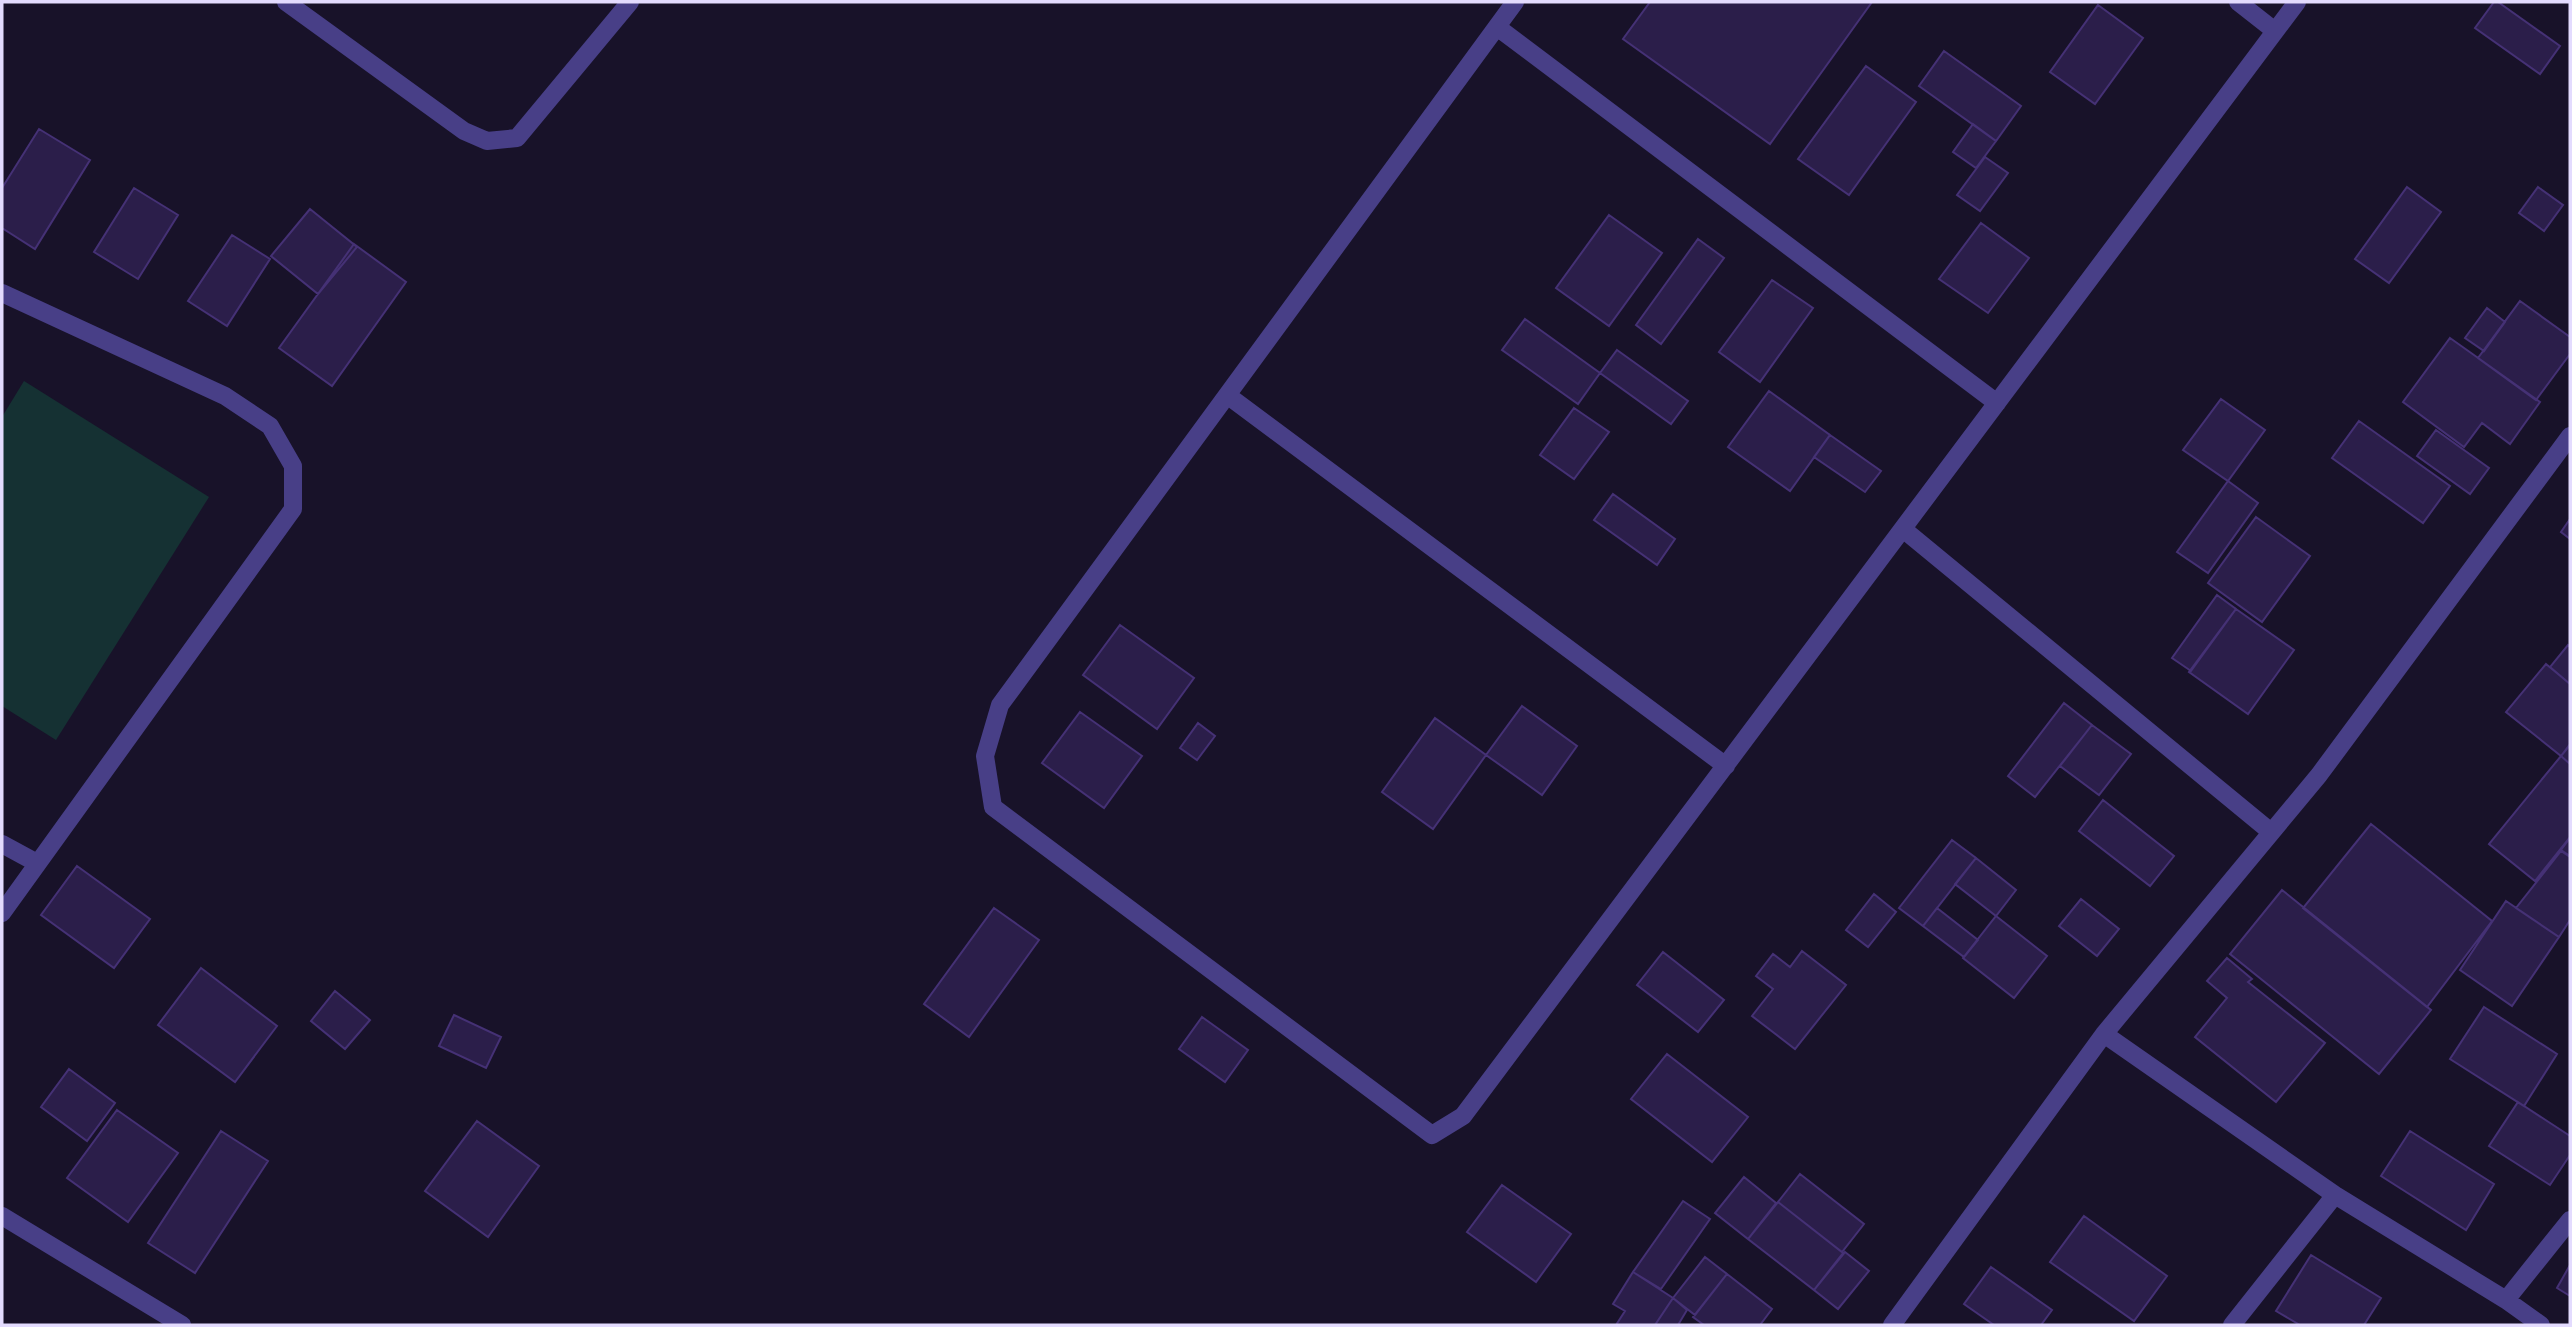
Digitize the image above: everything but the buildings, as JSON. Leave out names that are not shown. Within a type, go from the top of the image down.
[{"type":"street","points":[[286,2],[464,131],[487,141],[517,138],[630,2]]},
{"type":"street","points":[[1515,2],[1000,705],[985,756],[993,807],[1432,1135],[1463,1116],[2297,2]]},
{"type":"street","points":[[2238,2],[2275,31]]},
{"type":"street","points":[[1497,26],[1997,403]]},
{"type":"street","points":[[2,293],[225,396],[270,426],[293,466],[293,509],[2,913]]},
{"type":"street","points":[[1227,395],[1726,766]]},
{"type":"street","points":[[1892,1325],[2104,1034],[2319,775],[2570,436]]},
{"type":"street","points":[[1903,529],[2271,832]]},
{"type":"street","points":[[2,844],[37,863]]},
{"type":"street","points":[[2104,1034],[2335,1195],[2506,1300],[2541,1325]]},
{"type":"street","points":[[2232,1325],[2335,1195]]},
{"type":"street","points":[[2,1216],[181,1325]]},
{"type":"street","points":[[2506,1300],[2570,1220]]},
{"type":"green space","points":[[24,381],[209,497],[56,740],[2,706],[2,417]]}]
